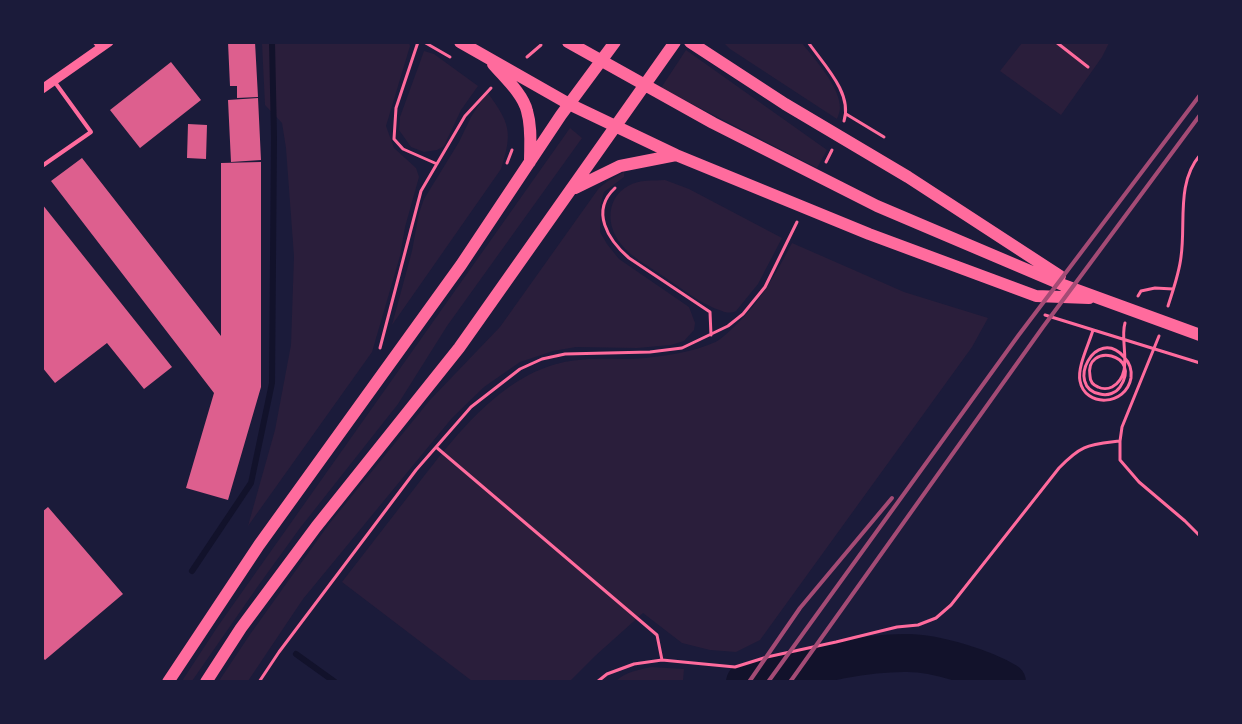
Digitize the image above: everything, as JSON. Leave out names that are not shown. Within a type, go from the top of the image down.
[{"type":"main road","points":[[460,42],[569,104],[676,155],[869,234],[1036,296],[1097,297]]},
{"type":"main road","points":[[568,42],[712,123],[877,206],[1097,297],[1200,334]]},
{"type":"main road","points":[[168,682],[190,646],[260,545],[461,265],[569,104],[615,42]]},
{"type":"main road","points":[[206,682],[241,628],[316,527],[459,348],[574,188],[675,42]]},
{"type":"main road","points":[[690,42],[785,104],[908,177],[1034,260],[1097,297]]},
{"type":"main road","points":[[488,58],[514,90],[527,111],[530,132],[530,162]]},
{"type":"main road","points":[[574,188],[620,166],[676,155]]},
{"type":"street","points":[[42,89],[98,45],[109,42]]},
{"type":"lane","points":[[42,166],[91,132],[54,80]]},
{"type":"path","points":[[418,42],[396,108],[394,139],[403,149],[436,164]]},
{"type":"path","points":[[424,42],[456,61]]},
{"type":"path","points":[[1056,42],[1088,68]]},
{"type":"path","points":[[527,57],[541,45]]},
{"type":"path","points":[[378,356],[421,191],[465,116],[491,88]]},
{"type":"path","points":[[846,114],[884,137]]},
{"type":"path","points":[[1168,307],[1181,259],[1184,232],[1185,182],[1194,162],[1200,155]]},
{"type":"path","points":[[259,682],[279,652],[410,478],[471,406],[520,369],[542,359],[565,354],[650,352],[682,348],[711,334],[710,312],[629,258],[610,238],[605,227],[603,215],[605,202],[612,191],[621,183]]},
{"type":"path","points":[[1093,330],[1079,371],[1079,380],[1082,388],[1088,395],[1098,400],[1106,401],[1122,394],[1128,386],[1131,368],[1123,355],[1115,350],[1106,348],[1097,350],[1090,357],[1084,368],[1084,379],[1090,389],[1099,394],[1110,395],[1119,390],[1124,381],[1126,372],[1123,364],[1116,357],[1107,354],[1099,356],[1093,361],[1089,370],[1094,386],[1110,388],[1117,384],[1122,375]]},
{"type":"path","points":[[1160,333],[1122,427],[1120,460],[1139,482],[1200,536]]},
{"type":"path","points":[[598,682],[607,674],[634,664],[662,660],[735,667],[767,657],[896,627],[918,625],[936,618],[951,605],[1059,468],[1073,454],[1084,447],[1120,441]]},
{"type":"path","points":[[436,447],[657,635],[662,660]]},
{"type":"shaded area","points":[[262,43],[409,43],[410,46],[386,126],[394,148],[416,168],[419,177],[405,227],[400,256],[372,352],[248,526],[275,430],[291,345],[294,256],[286,148],[282,123],[265,105]]},
{"type":"shaded area","points":[[724,43],[802,43],[826,73],[836,91],[840,108],[837,119],[730,49]]},
{"type":"shaded area","points":[[1022,43],[1109,43],[1102,57],[1061,115],[1000,71]]},
{"type":"shaded area","points":[[686,50],[827,150],[817,168],[661,88]]},
{"type":"shaded area","points":[[424,51],[434,54],[478,86],[461,110],[444,146],[437,150],[424,152],[411,147],[399,130],[400,117]]},
{"type":"shaded area","points":[[487,92],[501,112],[507,128],[507,146],[501,169],[392,325],[424,199]]},
{"type":"shaded area","points":[[570,128],[582,138],[447,326],[398,404],[300,528],[192,681],[182,681],[218,626]]},
{"type":"shaded area","points":[[624,172],[624,177],[604,192],[600,206],[600,232],[619,259],[689,307],[695,323],[694,330],[684,341],[671,345],[637,348],[576,347],[553,351],[520,362],[484,387],[452,418],[303,599],[248,681],[219,681],[329,524],[430,400],[500,327],[599,188]]},
{"type":"shaded area","points":[[665,180],[689,189],[782,238],[758,284],[736,311],[724,312],[698,300],[634,257],[616,237],[611,221],[611,213],[612,205],[621,191],[637,182]]},
{"type":"shaded area","points":[[792,243],[904,292],[988,318],[972,347],[760,640],[736,652],[710,650],[682,643],[643,613],[570,681],[472,681],[342,582],[451,442],[478,413],[508,388],[537,371],[573,360],[657,357],[693,350],[716,342],[744,317],[760,297]]},
{"type":"shaded area","points":[[651,667],[684,669],[683,681],[616,681],[628,673]]},
{"type":"building","points":[[228,42],[255,42],[258,97],[237,98],[237,86],[230,86]]},
{"type":"building","points":[[171,62],[201,100],[140,148],[110,110]]},
{"type":"building","points":[[258,98],[261,160],[231,162],[228,100]]},
{"type":"building","points":[[188,124],[207,125],[206,159],[187,158]]},
{"type":"building","points":[[82,158],[221,336],[221,163],[261,162],[261,387],[228,500],[186,488],[214,393],[51,181]]},
{"type":"building","points":[[42,204],[172,367],[144,389],[107,343],[55,383],[42,367]]},
{"type":"building","points":[[48,507],[123,594],[45,660],[42,657],[42,512]]},
{"type":"waterway","points":[[192,571],[251,483],[272,383],[274,137],[272,42]]},
{"type":"waterway","points":[[745,682],[805,667],[888,653],[919,654],[959,662],[1007,682]]},
{"type":"waterway","points":[[296,654],[335,682]]},
{"type":"railway","points":[[768,682],[1018,336],[1200,95]]},
{"type":"railway","points":[[790,682],[1043,327],[1200,115]]},
{"type":"railway","points":[[749,682],[800,608],[892,498]]}]
